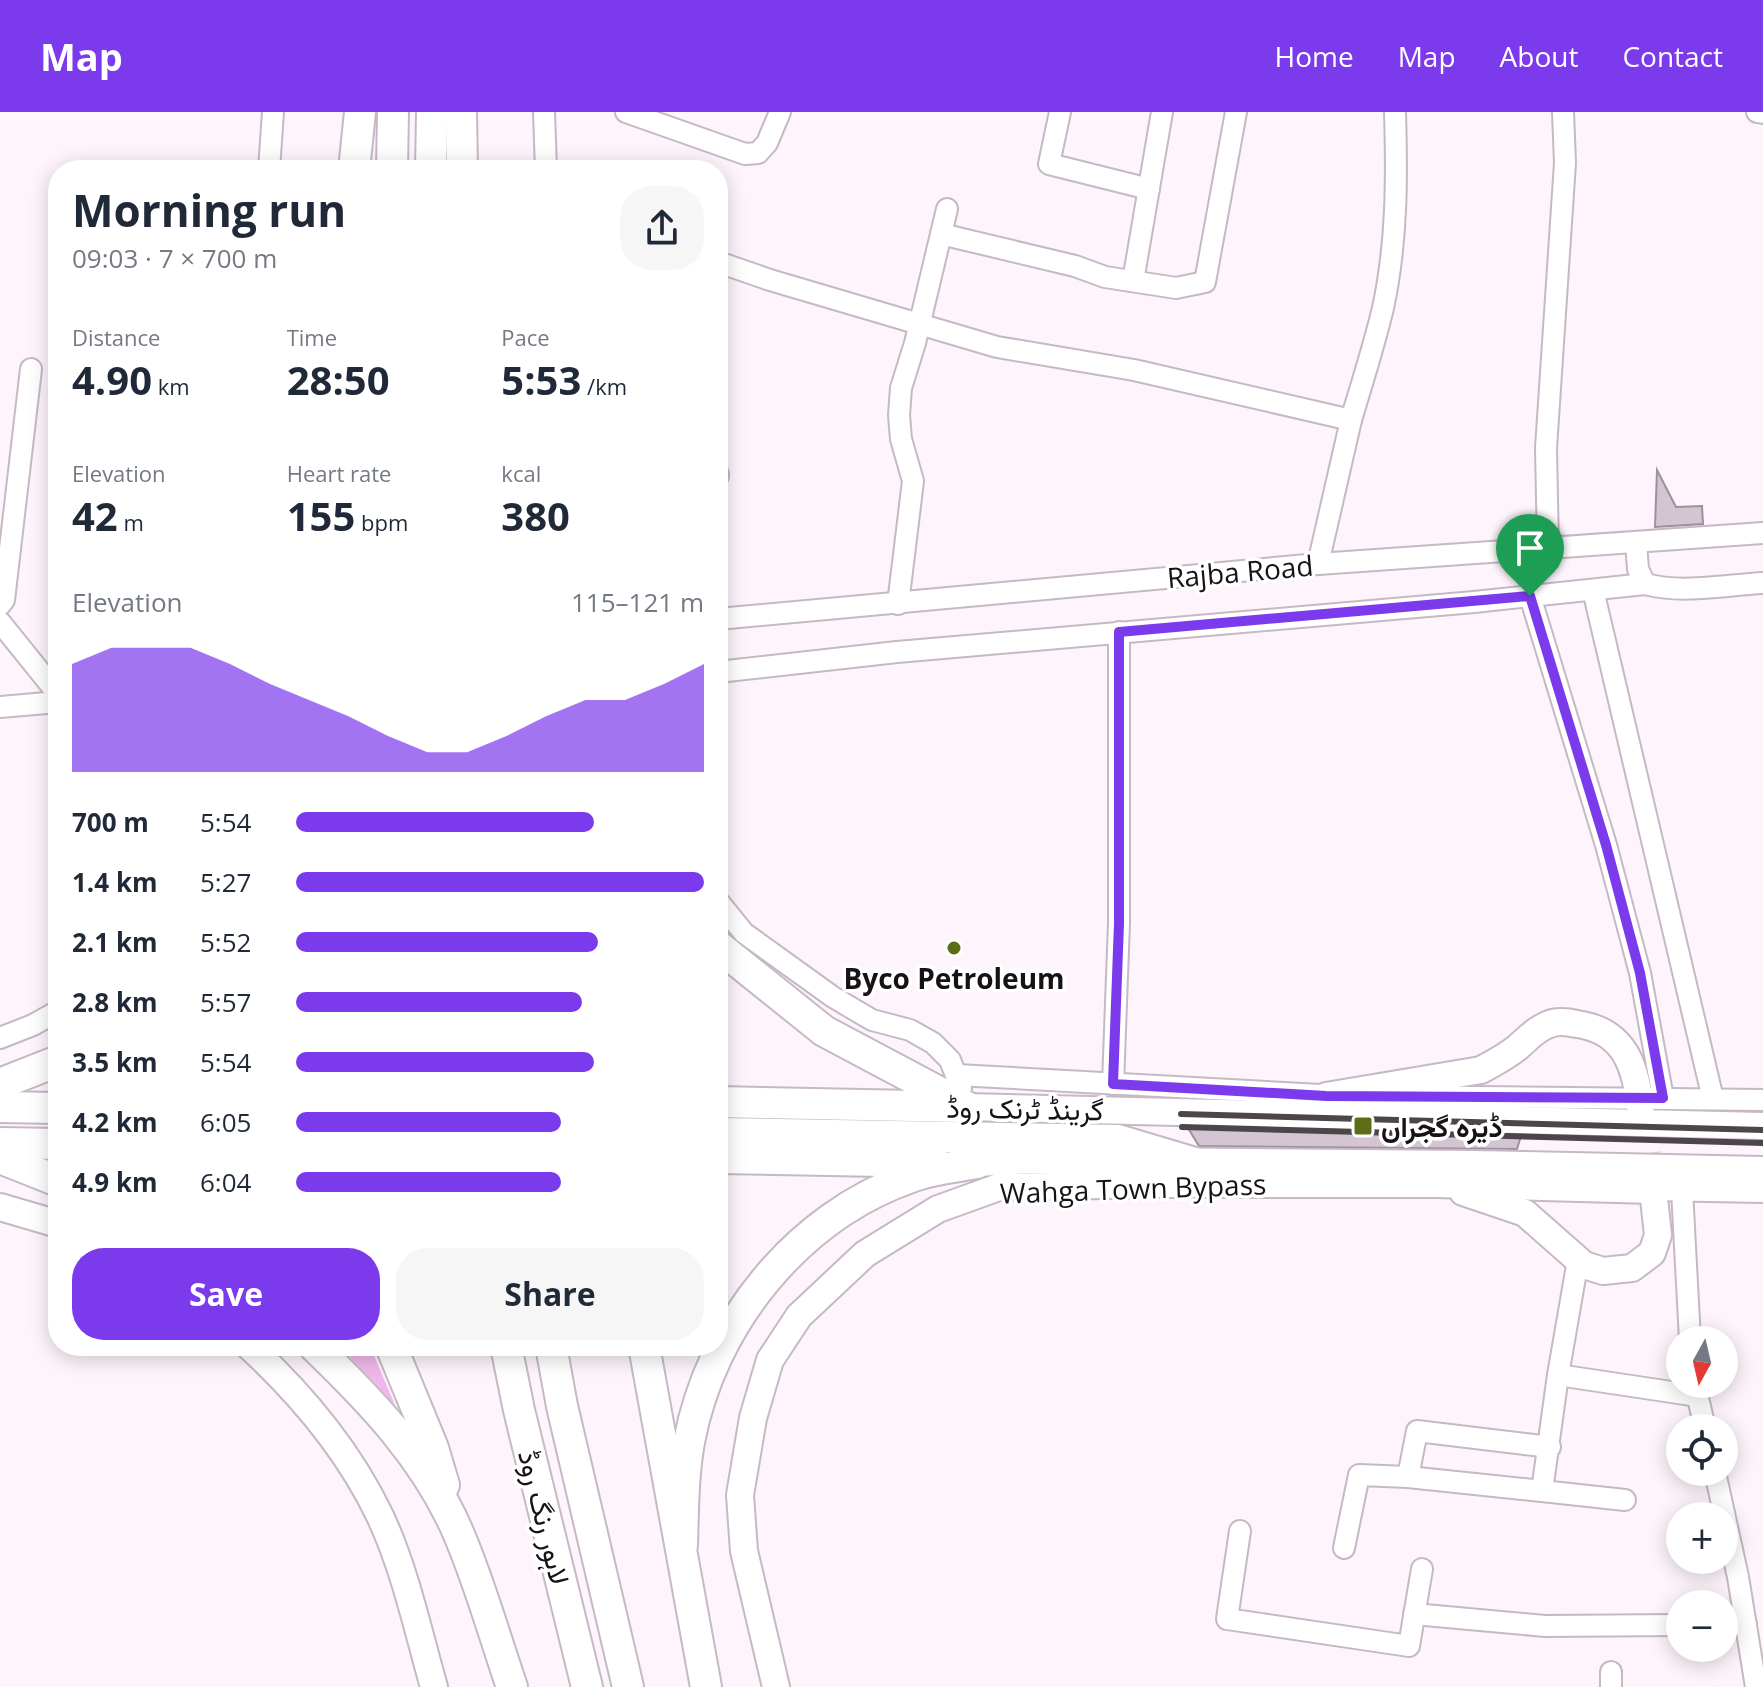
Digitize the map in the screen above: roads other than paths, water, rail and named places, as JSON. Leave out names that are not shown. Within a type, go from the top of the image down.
[{"type":"highway","points":[[355,160],[360,112]]},
{"type":"highway","points":[[392,160],[393,112]]},
{"type":"highway","points":[[431,160],[432,112]]},
{"type":"highway","points":[[461,112],[462,160]]},
{"type":"highway","points":[[728,954],[824,1031],[967,1107]]},
{"type":"highway","points":[[1,1091],[48,1066]]},
{"type":"highway","points":[[1,1091],[48,1085]]},
{"type":"highway","points":[[1,1091],[48,1105]]},
{"type":"highway","name":"گرینڈ ٹرنک روڈ","points":[[728,1102],[967,1107]]},
{"type":"highway","points":[[728,1133],[1118,1140],[1195,1163]]},
{"type":"highway","points":[[0,1143],[48,1144]]},
{"type":"highway","points":[[0,1158],[48,1177]]},
{"type":"highway","name":"گرینڈ ٹرنک روڈ","points":[[728,1158],[977,1163]]},
{"type":"highway","points":[[728,1334],[766,1278],[812,1234],[855,1203],[912,1176],[977,1163]]},
{"type":"highway","points":[[324,1356],[398,1432],[456,1529]]},
{"type":"highway","points":[[395,1356],[433,1448],[456,1529],[512,1687]]},
{"type":"highway","name":"لاہور رنگ روڈ","points":[[508,1356],[587,1687]]},
{"type":"highway","name":"لاہور رنگ روڈ","points":[[553,1356],[628,1687]]},
{"type":"highway","points":[[646,1356],[706,1687]]},
{"type":"highway","points":[[682,1545],[689,1441],[707,1378],[718,1356]]},
{"type":"main road","points":[[1326,1096],[1481,1070],[1503,1058],[1549,1023],[1570,1023],[1604,1030],[1615,1039],[1629,1060],[1648,1103]]},
{"type":"main road","name":"گرینڈ ٹرنک روڈ","points":[[967,1107],[1763,1126]]},
{"type":"main road","points":[[999,1187],[1030,1160]]},
{"type":"main road","name":"گرینڈ ٹرنک روڈ","points":[[977,1163],[1030,1160],[1763,1170]]},
{"type":"main road","name":"Wahga Town Bypass","points":[[776,1687],[744,1551],[740,1495],[753,1418],[770,1360],[799,1316],[865,1254],[938,1209],[999,1187],[1157,1184],[1653,1185]]},
{"type":"main road","points":[[1436,1184],[1525,1213],[1578,1260],[1603,1271],[1632,1268],[1652,1253],[1658,1235],[1653,1185]]},
{"type":"main road","points":[[0,1207],[48,1221]]},
{"type":"main road","points":[[259,1356],[305,1402],[356,1474],[380,1517],[402,1576],[434,1687]]},
{"type":"street","points":[[270,160],[273,112]]},
{"type":"street","points":[[544,112],[546,160]]},
{"type":"street","points":[[626,112],[745,154],[758,153],[767,143],[780,112]]},
{"type":"street","points":[[1060,112],[1049,164],[1149,189]]},
{"type":"street","points":[[1133,281],[1162,112]]},
{"type":"street","points":[[941,234],[1075,266],[1105,277],[1176,288],[1205,282],[1236,112]]},
{"type":"street","points":[[1318,564],[1351,420],[1383,308],[1398,185],[1395,112]]},
{"type":"street","points":[[1548,548],[1546,448],[1565,163],[1563,112]]},
{"type":"street","points":[[1757,112],[1763,113]]},
{"type":"street","points":[[898,604],[913,481],[901,439],[901,388],[947,209]]},
{"type":"street","points":[[728,265],[997,347],[1134,370],[1351,420]]},
{"type":"street","points":[[0,605],[4,600],[31,369]]},
{"type":"street","name":"Rajba Road","points":[[728,618],[1318,564],[1763,533]]},
{"type":"street","points":[[1636,543],[1638,569],[1654,586]]},
{"type":"street","points":[[728,671],[897,652],[1593,590],[1763,583]]},
{"type":"street","points":[[1593,590],[1713,1099]]},
{"type":"street","points":[[1530,596],[1606,845],[1640,973],[1648,1103]]},
{"type":"street","points":[[0,622],[48,682]]},
{"type":"street","points":[[1113,1084],[1119,923],[1119,632]]},
{"type":"street","points":[[0,707],[48,703]]},
{"type":"street","points":[[728,913],[744,933],[833,997],[872,1020],[910,1030],[933,1043],[950,1060],[967,1107]]},
{"type":"street","points":[[0,1038],[48,1016]]},
{"type":"street","points":[[957,1075],[1326,1096],[1648,1103],[1763,1100]]},
{"type":"street","points":[[1653,1185],[1682,1190],[1763,1192]]},
{"type":"street","points":[[1682,1190],[1689,1326]]},
{"type":"street","points":[[1542,1491],[1578,1260]]},
{"type":"street","points":[[1558,1375],[1666,1387]]},
{"type":"street","points":[[1408,1477],[1417,1431],[1550,1447]]},
{"type":"street","points":[[1344,1548],[1359,1475],[1408,1477],[1625,1500]]},
{"type":"street","points":[[1718,1486],[1738,1577],[1756,1687]]},
{"type":"street","points":[[1240,1531],[1227,1619],[1409,1646],[1422,1569]]},
{"type":"street","points":[[1414,1614],[1545,1626],[1666,1625]]},
{"type":"street","points":[[1738,1624],[1746,1624]]},
{"type":"tunnel","points":[[1641,1115],[1652,1180]]},
{"type":"railway","points":[[1181,1114],[1763,1130]]},
{"type":"railway","points":[[1182,1127],[1763,1143]]},
{"type":"place","name":"Byco Petroleum","points":[[954,948]]},
{"type":"place","name":"ڈیرہ گجراں","points":[[1363,1126]]}]
